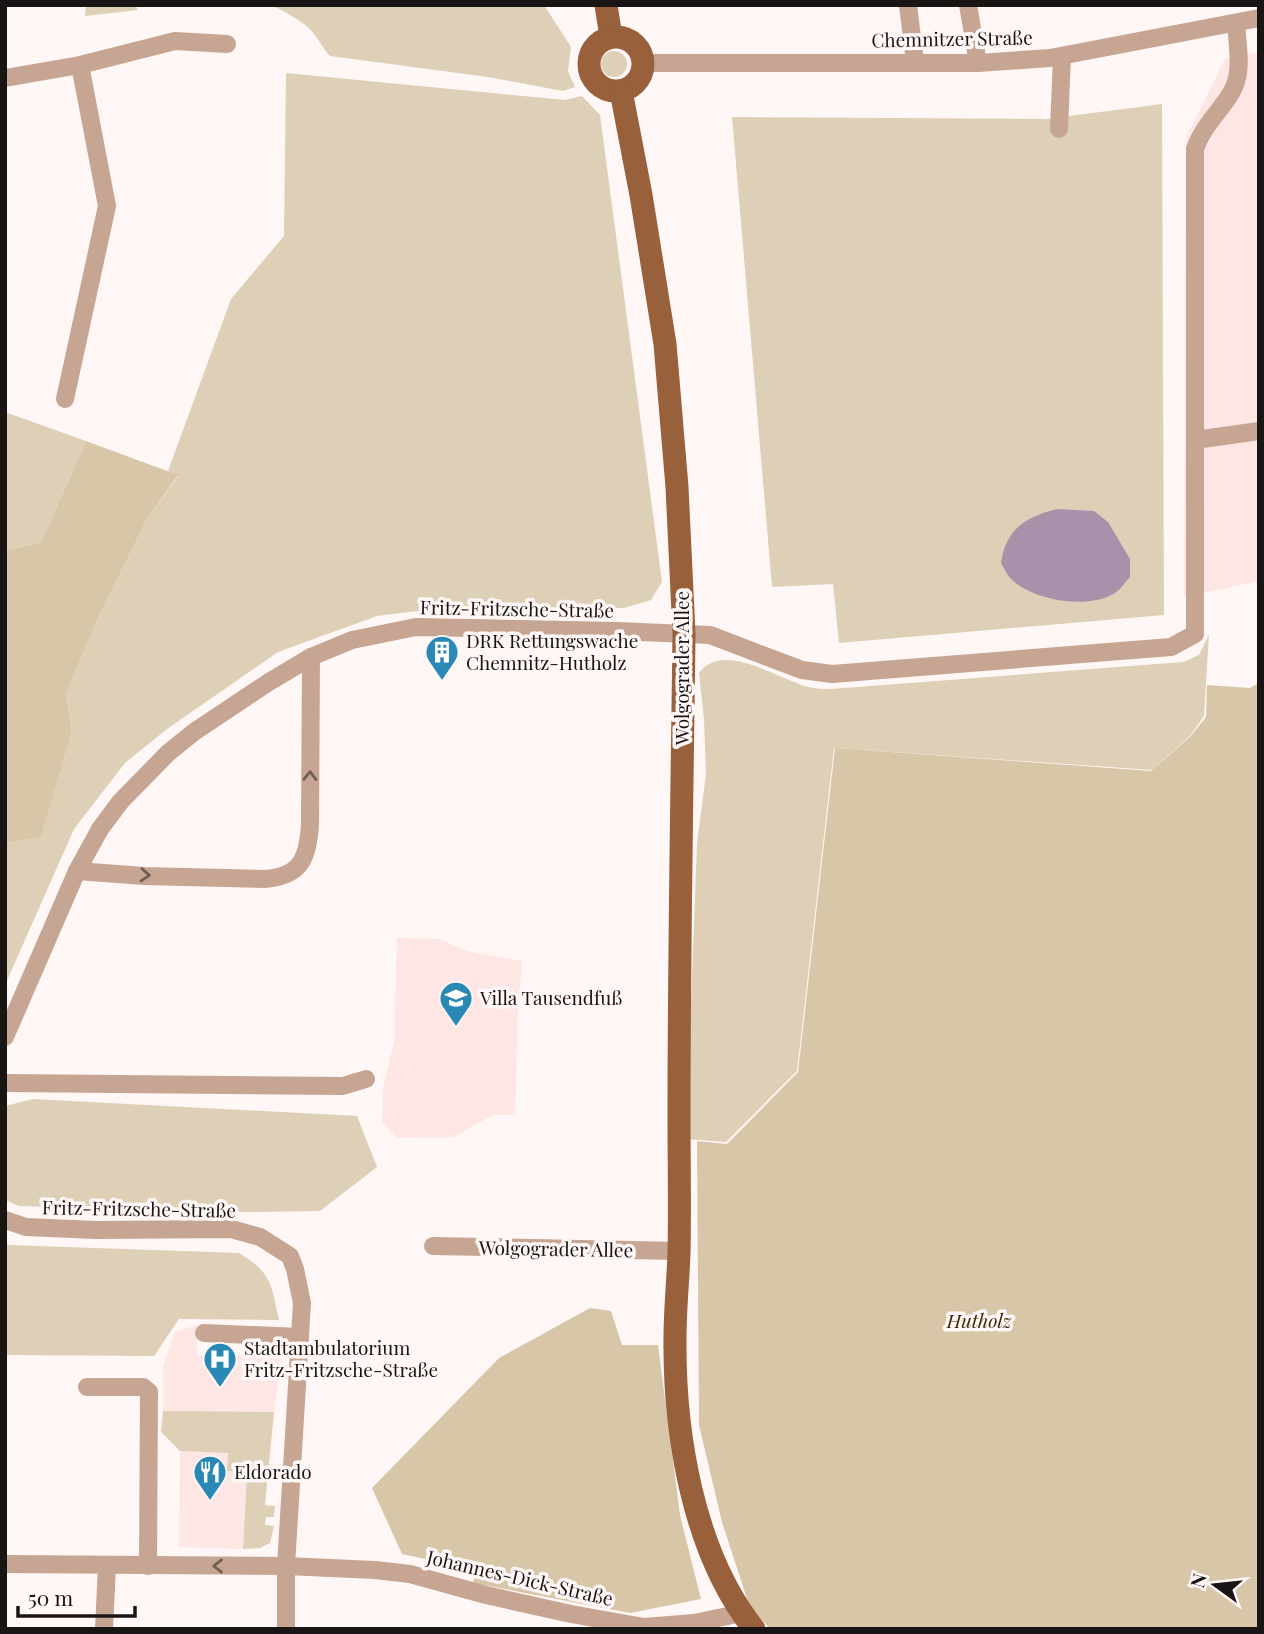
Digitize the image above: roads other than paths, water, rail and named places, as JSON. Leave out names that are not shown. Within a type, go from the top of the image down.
[{"type":"main road","points":[[606,5],[611,37]]},
{"type":"main road","points":[[611,37],[621,37],[637,46],[643,64],[637,81],[621,90],[613,91],[597,84],[589,69],[591,52],[596,45],[611,37]]},
{"type":"main road","name":"Wolgograder Allee","points":[[621,90],[665,344],[677,487],[684,634],[679,1251],[675,1340],[681,1430],[689,1479],[702,1528],[718,1573],[748,1621]]},
{"type":"street","points":[[908,5],[915,62]]},
{"type":"street","points":[[968,5],[978,63]]},
{"type":"street","name":"Chemnitzer Straße","points":[[643,64],[978,63],[1062,56],[1259,18]]},
{"type":"street","points":[[1236,23],[1238,76],[1230,95],[1199,137],[1195,149],[1195,440],[1259,431]]},
{"type":"street","points":[[5,78],[80,65],[175,41],[228,44]]},
{"type":"street","points":[[1059,130],[1062,56]]},
{"type":"street","points":[[65,400],[107,206],[80,65]]},
{"type":"street","name":"Fritz-Fritzsche-Straße","points":[[5,1037],[77,871],[100,829],[121,801],[168,753],[205,725],[311,657],[352,640],[416,627],[710,635],[802,670],[832,674],[1171,647],[1195,634],[1195,440]]},
{"type":"street","points":[[77,871],[144,876],[265,879],[281,877],[299,866],[309,849],[311,657]]},
{"type":"street","points":[[5,1083],[343,1086],[366,1079]]},
{"type":"street","name":"Fritz-Fritzsche-Straße","points":[[5,1220],[26,1227],[96,1230],[231,1229],[260,1237],[290,1256],[302,1303],[286,1566]]},
{"type":"street","name":"Wolgograder Allee","points":[[433,1246],[679,1251]]},
{"type":"street","points":[[204,1333],[300,1337]]},
{"type":"street","points":[[87,1387],[143,1387],[149,1392],[148,1566]]},
{"type":"street","name":"Johannes-Dick-Straße","points":[[5,1564],[286,1566],[410,1574],[498,1598],[644,1627],[748,1621]]},
{"type":"street","points":[[104,1629],[107,1565]]},
{"type":"street","points":[[286,1566],[286,1629]]},
{"type":"place","name":"DRK Rettungswache Chemnitz-Hutholz","points":[[442,682]]},
{"type":"place","name":"Villa Tausendfuß","points":[[456,1028]]},
{"type":"place","name":"Stadtambulatorium Fritz-Fritzsche-Straße","points":[[220,1389]]},
{"type":"place","name":"Eldorado","points":[[210,1502]]},
{"type":"park label","name":"Hutholz","points":[[979,1321]]}]
